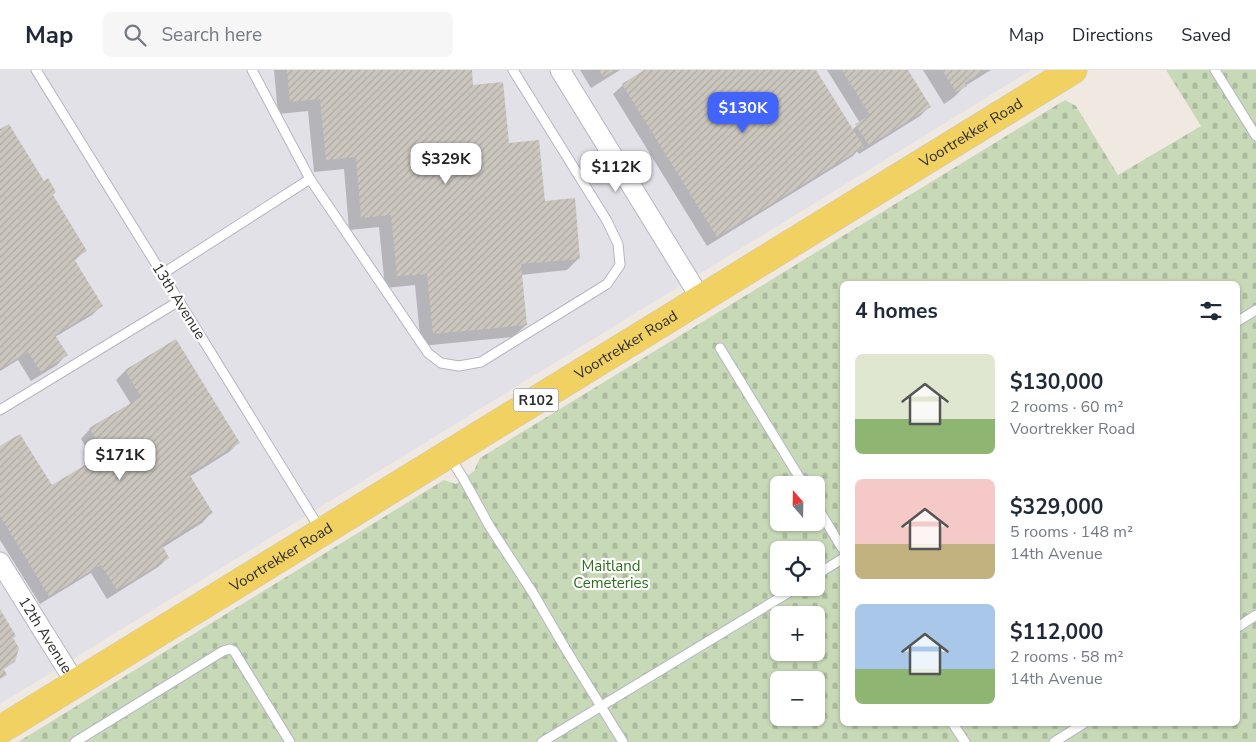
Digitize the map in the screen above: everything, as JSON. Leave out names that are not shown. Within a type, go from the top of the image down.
[{"type":"main road","name":"Voortrekker Road","points":[[0,730],[1073,70]]},
{"type":"street","points":[[560,70],[701,299]]},
{"type":"street","name":"12th Avenue","points":[[0,562],[76,684]]},
{"type":"lane","name":"13th Avenue","points":[[36,70],[322,531]]},
{"type":"lane","points":[[252,70],[310,179],[428,353],[441,363],[459,366],[481,362],[607,284],[620,265],[618,244],[607,221],[513,70]]},
{"type":"lane","points":[[1215,70],[1256,136]]},
{"type":"lane","points":[[162,274],[310,179]]},
{"type":"lane","points":[[0,410],[179,300]]},
{"type":"lane","points":[[1240,320],[1256,310]]},
{"type":"lane","points":[[720,348],[798,476]]},
{"type":"lane","points":[[447,454],[464,478],[490,527],[533,593],[624,742]]},
{"type":"lane","points":[[825,520],[840,545]]},
{"type":"lane","points":[[825,569],[840,560]]},
{"type":"lane","points":[[542,742],[783,596]]},
{"type":"lane","points":[[1240,626],[1256,615]]},
{"type":"lane","points":[[75,742],[223,651],[230,649],[234,651],[290,742]]},
{"type":"lane","points":[[954,726],[965,742]]},
{"type":"lane","points":[[1054,742],[1080,726]]},
{"type":"shaded area","points":[[0,70],[1031,70],[0,704]]},
{"type":"green space","name":"Maitland Cemeteries","points":[[1166,70],[1256,70],[1256,742],[18,742],[444,480],[456,484],[474,471],[480,458],[1065,100],[1076,106],[1118,175],[1201,126]]},
{"type":"building","points":[[287,70],[472,70],[473,85],[503,82],[509,143],[539,140],[545,201],[575,198],[580,259],[521,264],[527,325],[433,334],[427,274],[397,276],[391,215],[361,218],[356,157],[326,160],[320,99],[290,102]]},
{"type":"building","points":[[599,70],[615,70],[603,77]]},
{"type":"building","points":[[644,70],[816,70],[864,147],[717,237],[622,84]]},
{"type":"building","points":[[842,70],[908,70],[931,107],[869,145],[855,124],[870,115]]},
{"type":"building","points":[[942,70],[985,70],[965,83],[967,86],[956,92]]},
{"type":"building","points":[[9,124],[44,181],[48,178],[56,192],[53,195],[87,251],[74,259],[103,306],[55,335],[68,355],[41,372],[28,352],[0,369],[0,129]]},
{"type":"building","points":[[176,339],[240,443],[189,474],[213,513],[162,545],[169,558],[117,590],[101,565],[49,596],[0,516],[0,446],[20,434],[52,485],[105,453],[89,428],[141,397],[125,370]]},
{"type":"building","points":[[0,609],[16,636],[13,638],[19,648],[15,662],[4,669],[7,675],[0,679]]}]
